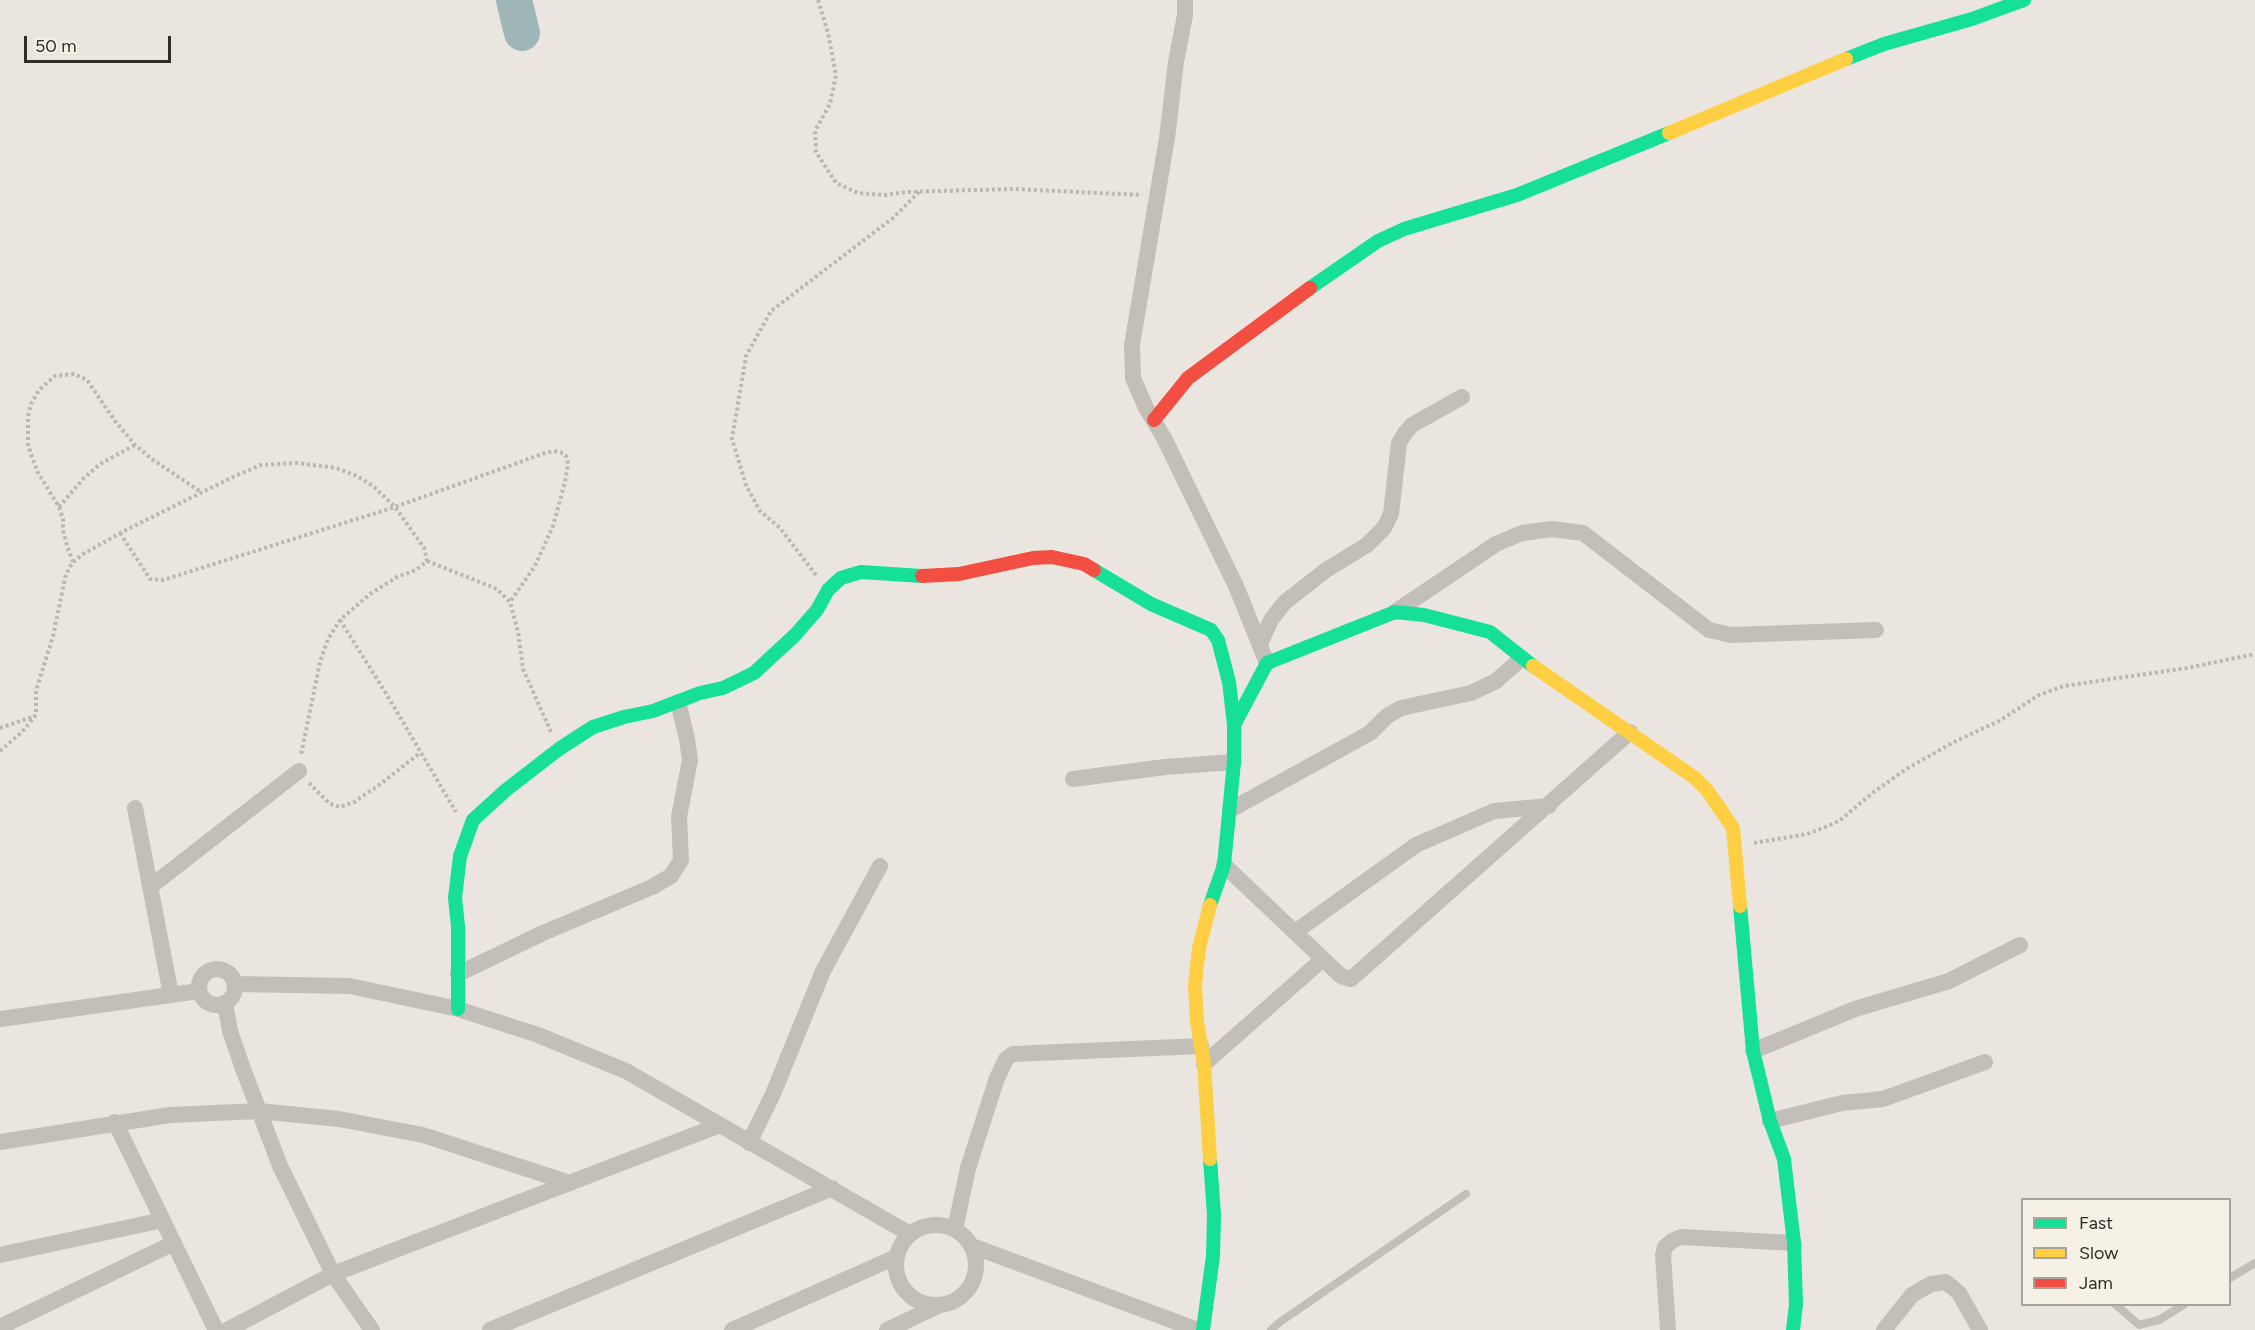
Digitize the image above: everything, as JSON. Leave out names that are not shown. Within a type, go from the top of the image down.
[{"type":"street","points":[[1185,0],[1185,15],[1158,196],[1132,345],[1133,378],[1236,586],[1267,663]]},
{"type":"street","points":[[1154,420],[1188,378],[1341,265],[1378,241],[1404,229],[1516,195],[1884,44],[1972,19],[2024,0]]},
{"type":"street","points":[[1260,644],[1271,620],[1284,603],[1326,570],[1367,545],[1384,528],[1390,514],[1399,443],[1412,425],[1462,397]]},
{"type":"street","points":[[1234,725],[1267,663],[1395,612],[1496,544],[1522,533],[1552,529],[1583,533],[1709,630],[1731,635],[1876,630]]},
{"type":"street","points":[[458,1009],[455,898],[460,856],[468,833],[474,820],[559,749],[593,727],[653,711],[723,688],[754,673],[774,656],[817,610],[828,590],[840,578],[861,572],[929,577],[960,574],[1033,558],[1052,557],[1084,564],[1151,604],[1211,630],[1218,640],[1224,657],[1234,725],[1230,810],[1224,865],[1208,909],[1199,948],[1195,986],[1204,1064],[1214,1215],[1213,1256],[1203,1330]]},
{"type":"street","points":[[1395,612],[1424,615],[1490,632],[1565,690],[1695,778],[1707,790],[1733,828],[1753,1051],[1770,1121],[1784,1159],[1794,1243],[1796,1304],[1793,1330]]},
{"type":"street","points":[[1230,810],[1370,733],[1387,716],[1401,708],[1471,693],[1496,681],[1522,658]]},
{"type":"street","points":[[458,974],[543,933],[652,887],[672,876],[681,860],[679,817],[690,760],[678,702]]},
{"type":"street","points":[[1224,865],[1341,976],[1351,979],[1630,732]]},
{"type":"street","points":[[1073,779],[1176,766],[1234,762]]},
{"type":"street","points":[[150,887],[299,771]]},
{"type":"street","points":[[1295,932],[1416,845],[1494,811],[1549,806]]},
{"type":"street","points":[[135,808],[171,995]]},
{"type":"street","points":[[749,1143],[773,1094],[823,971],[880,866]]},
{"type":"street","points":[[1753,1051],[1855,1009],[1949,981],[2020,945]]},
{"type":"street","points":[[1204,1064],[1323,959]]},
{"type":"street","points":[[216,969],[231,974],[236,984],[233,996],[225,1003],[214,1005],[209,1003],[200,991],[201,978],[216,969]]},
{"type":"street","points":[[236,984],[350,986],[458,1009],[537,1035],[626,1071],[910,1234]]},
{"type":"street","points":[[0,1019],[200,991]]},
{"type":"street","points":[[225,1003],[230,1031],[280,1166],[333,1274],[372,1330]]},
{"type":"street","points":[[955,1229],[968,1168],[997,1078],[1006,1059],[1013,1054],[1201,1046]]},
{"type":"street","points":[[1770,1121],[1842,1103],[1883,1099],[1985,1062]]},
{"type":"street","points":[[0,1142],[170,1115],[260,1111],[339,1119],[423,1136],[570,1183]]},
{"type":"street","points":[[115,1122],[216,1330]]},
{"type":"street","points":[[227,1330],[333,1274],[720,1125]]},
{"type":"street","points":[[490,1330],[832,1188]]},
{"type":"street","points":[[0,1255],[163,1220]]},
{"type":"street","points":[[887,1330],[906,1326],[940,1305],[955,1300],[967,1290],[975,1276],[976,1261],[972,1246],[965,1236],[944,1225],[932,1224],[910,1234],[901,1245],[896,1257],[896,1272],[901,1286],[911,1297],[925,1304],[940,1305]]},
{"type":"street","points":[[1668,1330],[1663,1255],[1665,1247],[1672,1241],[1681,1237],[1794,1243]]},
{"type":"street","points":[[0,1327],[174,1243]]},
{"type":"street","points":[[972,1246],[1198,1330]]},
{"type":"street","points":[[732,1330],[896,1257]]},
{"type":"street","points":[[1884,1330],[1912,1295],[1931,1284],[1946,1281],[1959,1293],[1980,1330]]},
{"type":"lane","points":[[1271,1330],[1466,1194]]},
{"type":"lane","points":[[2231,1277],[2255,1263]]},
{"type":"lane","points":[[2116,1306],[2139,1325],[2159,1320],[2183,1306]]},
{"type":"path","points":[[818,0],[828,33],[836,75],[830,104],[815,130],[816,152],[836,183],[858,193],[885,195],[920,191],[1026,189],[1158,196]]},
{"type":"path","points":[[828,590],[780,528],[760,511],[746,485],[732,439],[746,356],[771,311],[893,218],[920,191]]},
{"type":"path","points":[[73,562],[66,546],[63,519],[59,507],[37,471],[27,445],[28,416],[31,404],[39,390],[55,376],[74,374],[87,380],[135,445],[201,492]]},
{"type":"path","points":[[59,507],[82,479],[100,464],[135,445]]},
{"type":"path","points":[[120,533],[150,579],[163,580],[395,507],[545,453],[554,451],[563,453],[567,464],[565,482],[553,526],[536,566],[510,602]]},
{"type":"path","points":[[0,751],[22,732],[36,715],[36,691],[53,636],[66,574],[73,562],[120,533],[261,465],[297,464],[336,468],[357,476],[373,486],[395,507],[424,548],[427,561]]},
{"type":"path","points":[[427,561],[496,589],[510,602],[518,632],[523,669],[559,749]]},
{"type":"path","points":[[420,753],[354,802],[340,807],[325,800],[299,771],[320,662],[328,639],[340,620],[370,594],[397,578],[417,570],[427,561]]},
{"type":"path","points":[[340,620],[468,833]]},
{"type":"path","points":[[1736,846],[1807,834],[1839,821],[1875,791],[1908,768],[1954,742],[1999,721],[2039,695],[2064,686],[2187,668],[2255,654]]},
{"type":"path","points":[[0,728],[36,715]]},
{"type":"waterway","points":[[514,0],[522,33]]},
{"type":"traffic: fast","points":[[1846,59],[1884,44],[1972,19],[2024,0]]},
{"type":"traffic: fast","points":[[1310,288],[1378,241],[1404,229],[1517,195],[1669,133]]},
{"type":"traffic: fast","points":[[1094,570],[1151,604],[1211,630],[1218,640],[1229,682],[1234,725],[1234,762],[1224,865],[1210,905]]},
{"type":"traffic: fast","points":[[458,1009],[458,926],[455,898],[460,856],[473,820],[506,790],[559,749],[593,727],[653,711],[700,693],[723,688],[754,673],[795,635],[817,610],[828,590],[841,578],[861,572],[922,576]]},
{"type":"traffic: fast","points":[[1234,725],[1267,663],[1395,612],[1424,615],[1490,632],[1533,666]]},
{"type":"traffic: fast","points":[[1740,906],[1753,1051],[1770,1121],[1784,1159],[1794,1243],[1796,1304],[1793,1330]]},
{"type":"traffic: fast","points":[[1203,1330],[1213,1256],[1214,1215],[1210,1159]]},
{"type":"traffic: slow","points":[[1669,133],[1846,59]]},
{"type":"traffic: slow","points":[[1533,666],[1695,778],[1707,790],[1733,828],[1740,906]]},
{"type":"traffic: slow","points":[[1210,905],[1199,948],[1195,985],[1197,1022],[1204,1064],[1210,1159]]},
{"type":"traffic: jam","points":[[1154,420],[1188,378],[1310,288]]},
{"type":"traffic: jam","points":[[922,576],[959,574],[1033,558],[1052,557],[1084,564],[1094,570]]}]
